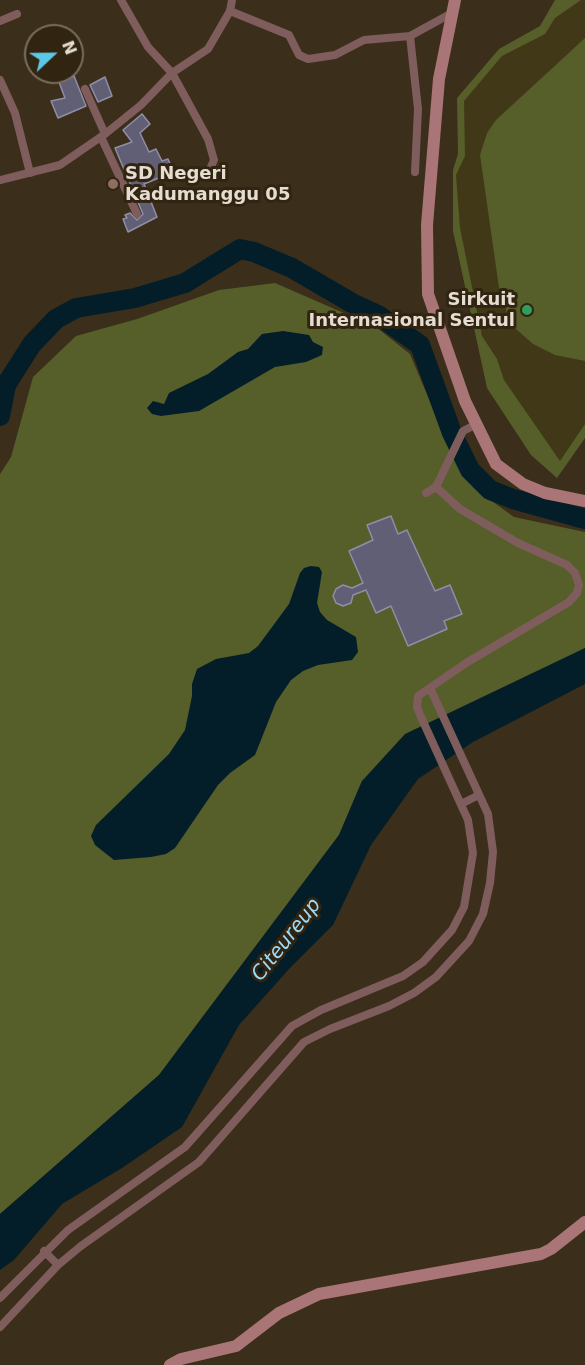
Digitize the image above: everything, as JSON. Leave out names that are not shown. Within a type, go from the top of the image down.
[{"type":"street","points":[[121,0],[148,47],[172,73],[213,152],[214,160],[210,168],[196,177]]},
{"type":"street","points":[[0,180],[60,165],[103,136],[141,105],[172,73],[203,54],[214,44],[230,11],[232,0]]},
{"type":"street","points":[[455,0],[439,79],[426,265],[428,294],[475,425],[496,464],[509,475],[545,493],[585,501]]},
{"type":"street","points":[[230,11],[289,35],[299,55],[308,59],[334,55],[364,40],[410,36],[452,13]]},
{"type":"street","points":[[0,21],[17,14]]},
{"type":"street","points":[[410,36],[417,92],[415,172]]},
{"type":"street","points":[[0,80],[15,113],[30,173]]},
{"type":"street","points":[[85,88],[137,214]]},
{"type":"street","points":[[426,493],[436,487],[463,431],[475,425]]},
{"type":"street","points":[[0,1298],[44,1251],[68,1230],[185,1147],[292,1026],[321,1010],[403,976],[441,944],[464,907],[471,879],[473,853],[468,819],[420,717],[417,707],[418,696],[466,663],[569,602],[577,594],[579,585],[575,573],[567,565],[518,543],[460,509],[436,487]]},
{"type":"street","points":[[0,1327],[58,1265],[199,1162],[304,1042],[414,993],[456,958],[469,941],[483,914],[490,883],[493,852],[488,814],[430,688]]},
{"type":"street","points":[[461,804],[479,795]]},
{"type":"street","points":[[170,1365],[181,1359],[236,1346],[279,1313],[319,1294],[535,1255],[551,1249],[585,1222]]},
{"type":"street","points":[[44,1251],[58,1265]]},
{"type":"green space","name":"Sirkuit Internasional Sentul","points":[[555,0],[585,0],[585,438],[557,478],[531,455],[487,388],[453,231],[453,170],[458,154],[457,98],[499,49],[540,26]]},
{"type":"green space","points":[[275,283],[376,327],[410,354],[455,461],[474,488],[514,517],[585,532],[585,648],[362,781],[339,835],[159,1075],[0,1214],[0,474],[11,457],[33,377],[76,336],[137,319],[219,290]]},
{"type":"sand","points":[[581,0],[585,0],[585,38],[496,120],[487,133],[480,155],[499,288],[507,313],[516,329],[533,344],[555,355],[585,361],[585,424],[560,461],[504,380],[497,359],[482,336],[460,228],[456,175],[465,156],[464,101],[502,56],[545,34],[555,18]]},
{"type":"water","points":[[283,331],[309,335],[313,342],[323,347],[322,355],[306,362],[275,367],[199,411],[161,416],[152,414],[147,408],[153,401],[164,404],[169,393],[208,374],[238,352],[248,349],[262,334]]},
{"type":"water","points":[[319,567],[322,572],[317,603],[320,612],[327,620],[356,637],[358,652],[352,660],[318,665],[303,671],[291,680],[276,702],[255,755],[218,785],[175,848],[166,854],[151,857],[114,860],[95,845],[91,836],[96,825],[169,754],[185,730],[192,696],[192,684],[197,669],[216,659],[249,653],[258,646],[289,604],[300,573],[304,568]]},
{"type":"water","name":"Citeureup","points":[[585,648],[585,684],[473,742],[418,779],[371,845],[333,925],[289,969],[239,1025],[182,1127],[122,1168],[62,1204],[14,1260],[0,1270],[0,1214],[159,1075],[339,835],[362,781],[405,734]]},
{"type":"building","points":[[105,77],[112,96],[98,102],[90,85]]},
{"type":"building","points":[[60,84],[77,84],[86,106],[58,118],[51,101],[65,98]]},
{"type":"building","points":[[142,114],[150,124],[140,133],[149,152],[156,149],[162,161],[168,159],[175,175],[167,178],[166,175],[144,184],[157,217],[128,232],[123,219],[127,218],[125,215],[130,213],[137,220],[143,214],[115,148],[132,142],[123,130]]},
{"type":"building","points":[[391,516],[398,534],[407,530],[435,591],[450,585],[462,614],[444,621],[447,629],[408,646],[391,606],[376,613],[366,590],[353,595],[351,603],[343,606],[336,603],[333,596],[336,589],[343,585],[352,588],[363,583],[349,551],[373,540],[367,525]]},
{"type":"waterway","points":[[0,416],[6,385],[32,344],[56,319],[76,308],[135,298],[185,283],[240,249],[254,252],[292,268],[352,303],[378,315],[420,345],[452,433],[470,470],[490,490],[513,499],[585,519]]},
{"type":"place","name":"SD Negeri Kadumanggu 05","points":[[113,184]]},
{"type":"place","name":"Sirkuit Internasional Sentul","points":[[527,310]]}]
